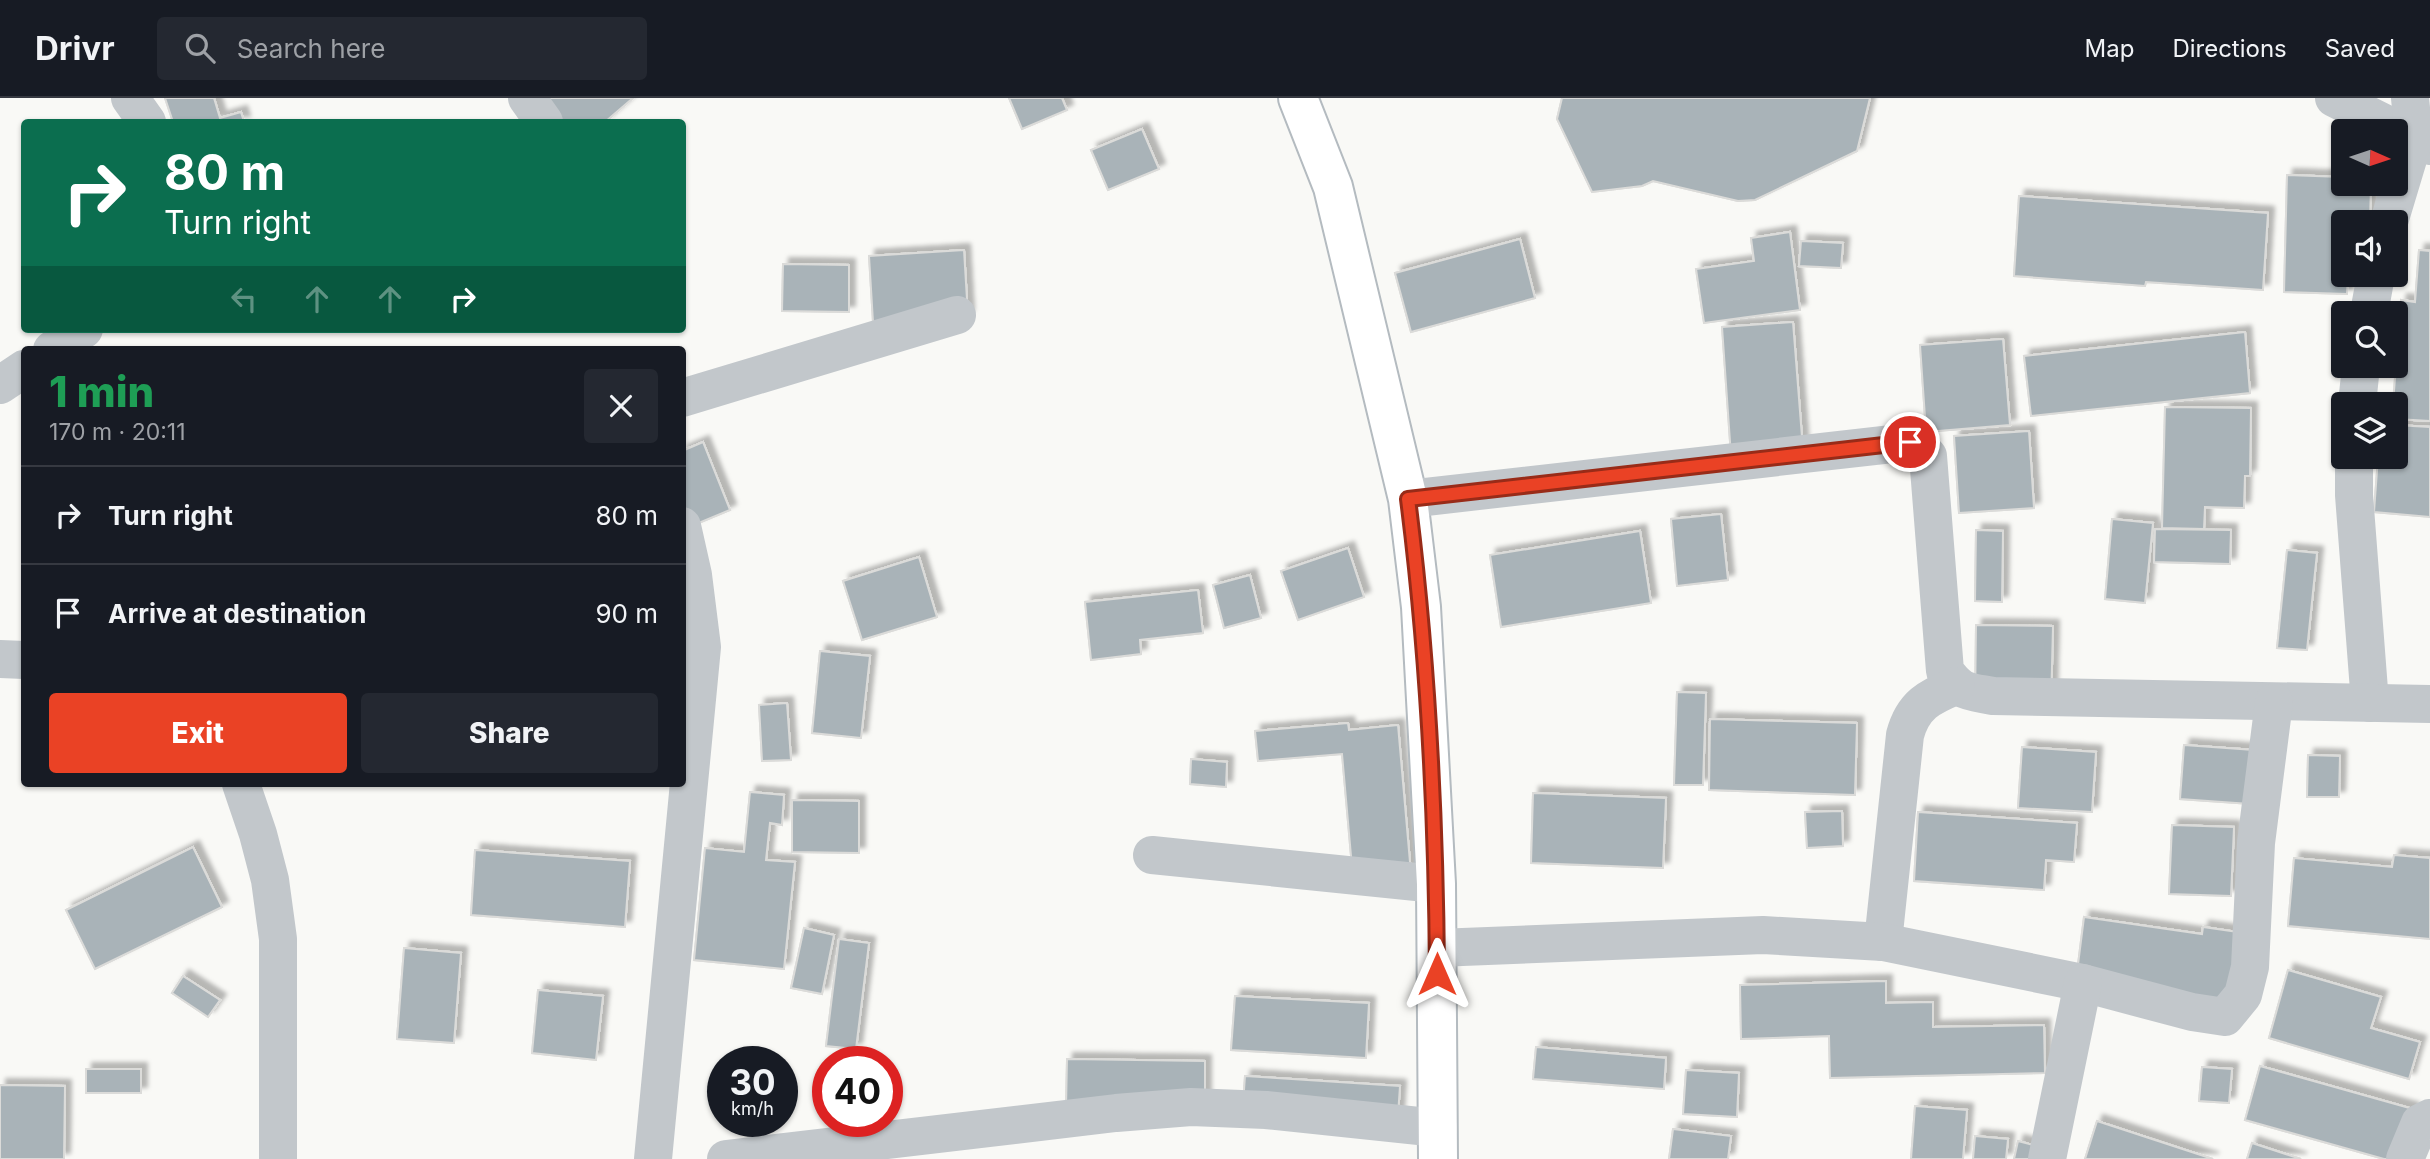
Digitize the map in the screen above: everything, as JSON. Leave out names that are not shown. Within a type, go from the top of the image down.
[{"type":"street","points":[[130,98],[145,119]]},
{"type":"street","points":[[527,98],[542,119]]},
{"type":"street","points":[[726,1159],[1102,1114],[1191,1107],[1266,1110],[1438,1144],[1436,884],[1421,607],[1408,499],[1333,187],[1298,98]]},
{"type":"street","points":[[2334,98],[2422,143]]},
{"type":"street","points":[[2394,210],[2422,143],[2410,98]]},
{"type":"street","points":[[686,397],[957,315]]},
{"type":"street","points":[[58,346],[78,333]]},
{"type":"street","points":[[0,385],[21,371]]},
{"type":"street","points":[[1408,499],[1910,442],[1920,447],[1928,456],[1945,671],[1956,686],[1993,696],[2430,704]]},
{"type":"street","points":[[2354,469],[2370,703]]},
{"type":"street","points":[[653,1159],[702,648],[693,575],[686,544]]},
{"type":"street","points":[[0,659],[21,660]]},
{"type":"street","points":[[1883,942],[1902,755],[1909,721],[1921,704],[1956,686]]},
{"type":"street","points":[[1437,948],[1763,935],[1883,942],[2082,984],[2192,1013],[2225,1017],[2243,995],[2250,967],[2256,843],[2274,702]]},
{"type":"street","points":[[241,787],[258,834],[270,880],[278,939],[278,1159]]},
{"type":"street","points":[[1152,855],[1436,884]]},
{"type":"street","points":[[2047,1159],[2082,984]]},
{"type":"street","points":[[2404,1159],[2420,1123],[2430,1118]]},
{"type":"building","points":[[165,98],[214,98],[220,118],[241,112],[243,119],[172,119]]},
{"type":"building","points":[[165,98],[214,98],[220,118],[241,112],[243,119],[172,119]]},
{"type":"building","points":[[537,98],[633,98],[608,119],[556,119]]},
{"type":"building","points":[[537,98],[633,98],[608,119],[556,119]]},
{"type":"building","points":[[1009,98],[1062,98],[1067,110],[1022,129]]},
{"type":"building","points":[[1009,98],[1062,98],[1067,110],[1022,129]]},
{"type":"building","points":[[1562,98],[1870,98],[1857,151],[1755,200],[1738,201],[1653,181],[1642,186],[1592,192],[1557,119]]},
{"type":"building","points":[[1562,98],[1870,98],[1857,151],[1755,200],[1738,201],[1653,181],[1642,186],[1592,192],[1557,119]]},
{"type":"building","points":[[1142,129],[1159,169],[1108,190],[1091,150]]},
{"type":"building","points":[[1142,129],[1159,169],[1108,190],[1091,150]]},
{"type":"building","points":[[2287,175],[2331,177],[2331,196],[2371,196],[2370,210],[2331,210],[2331,287],[2347,287],[2347,294],[2284,292]]},
{"type":"building","points":[[2287,175],[2331,177],[2331,196],[2371,196],[2370,210],[2331,210],[2331,287],[2347,287],[2347,294],[2284,292]]},
{"type":"building","points":[[2019,196],[2268,213],[2263,290],[2146,282],[2145,286],[2014,276]]},
{"type":"building","points":[[2019,196],[2268,213],[2263,290],[2146,282],[2145,286],[2014,276]]},
{"type":"building","points":[[1790,232],[1800,310],[1704,323],[1696,269],[1754,261],[1751,238]]},
{"type":"building","points":[[1790,232],[1800,310],[1704,323],[1696,269],[1754,261],[1751,238]]},
{"type":"building","points":[[1520,239],[1535,298],[1411,332],[1395,273]]},
{"type":"building","points":[[1520,239],[1535,298],[1411,332],[1395,273]]},
{"type":"building","points":[[1801,241],[1843,243],[1841,268],[1799,266]]},
{"type":"building","points":[[1801,241],[1843,243],[1841,268],[1799,266]]},
{"type":"building","points":[[964,250],[968,316],[873,322],[869,256]]},
{"type":"building","points":[[964,250],[968,316],[873,322],[869,256]]},
{"type":"building","points":[[2419,250],[2430,251],[2430,421],[2408,420],[2408,392],[2394,392],[2395,378],[2408,378],[2408,301],[2415,302]]},
{"type":"building","points":[[2419,250],[2430,251],[2430,421],[2408,420],[2408,392],[2394,392],[2395,378],[2408,378],[2408,301],[2415,302]]},
{"type":"building","points":[[783,264],[849,265],[849,312],[782,311]]},
{"type":"building","points":[[783,264],[849,265],[849,312],[782,311]]},
{"type":"building","points":[[1793,322],[1803,450],[1731,456],[1722,327]]},
{"type":"building","points":[[1793,322],[1803,450],[1731,456],[1722,327]]},
{"type":"building","points":[[2245,332],[2250,393],[2031,416],[2024,356]]},
{"type":"building","points":[[2245,332],[2250,393],[2031,416],[2024,356]]},
{"type":"building","points":[[2003,339],[2010,425],[1926,432],[1920,345]]},
{"type":"building","points":[[2003,339],[2010,425],[1926,432],[1920,345]]},
{"type":"building","points":[[2165,407],[2251,408],[2250,476],[2245,476],[2244,508],[2205,507],[2204,529],[2162,528]]},
{"type":"building","points":[[2165,407],[2251,408],[2250,476],[2245,476],[2244,508],[2205,507],[2204,529],[2162,528]]},
{"type":"building","points":[[2408,426],[2430,427],[2430,517],[2374,512],[2377,469],[2408,469]]},
{"type":"building","points":[[2408,426],[2430,427],[2430,517],[2374,512],[2377,469],[2408,469]]},
{"type":"building","points":[[2029,431],[2034,508],[1959,513],[1954,436]]},
{"type":"building","points":[[2029,431],[2034,508],[1959,513],[1954,436]]},
{"type":"building","points":[[703,442],[730,510],[686,528],[686,449]]},
{"type":"building","points":[[703,442],[730,510],[686,528],[686,449]]},
{"type":"building","points":[[1721,514],[1728,580],[1677,586],[1671,519]]},
{"type":"building","points":[[1721,514],[1728,580],[1677,586],[1671,519]]},
{"type":"building","points":[[2112,519],[2153,523],[2145,603],[2105,599]]},
{"type":"building","points":[[2112,519],[2153,523],[2145,603],[2105,599]]},
{"type":"building","points":[[2155,529],[2231,530],[2230,564],[2154,562]]},
{"type":"building","points":[[2155,529],[2231,530],[2230,564],[2154,562]]},
{"type":"building","points":[[1976,530],[2003,531],[2002,602],[1975,601]]},
{"type":"building","points":[[1976,530],[2003,531],[2002,602],[1975,601]]},
{"type":"building","points":[[1640,531],[1651,603],[1501,627],[1490,555]]},
{"type":"building","points":[[1640,531],[1651,603],[1501,627],[1490,555]]},
{"type":"building","points":[[1348,548],[1364,597],[1298,620],[1281,571]]},
{"type":"building","points":[[1348,548],[1364,597],[1298,620],[1281,571]]},
{"type":"building","points":[[2287,550],[2317,553],[2307,650],[2277,648]]},
{"type":"building","points":[[2287,550],[2317,553],[2307,650],[2277,648]]},
{"type":"building","points":[[919,557],[937,617],[862,640],[843,581]]},
{"type":"building","points":[[919,557],[937,617],[862,640],[843,581]]},
{"type":"building","points":[[1250,575],[1261,618],[1224,628],[1213,585]]},
{"type":"building","points":[[1250,575],[1261,618],[1224,628],[1213,585]]},
{"type":"building","points":[[1198,590],[1203,633],[1140,640],[1141,654],[1091,660],[1085,602]]},
{"type":"building","points":[[1198,590],[1203,633],[1140,640],[1141,654],[1091,660],[1085,602]]},
{"type":"building","points":[[1976,625],[2053,626],[2051,706],[1975,705]]},
{"type":"building","points":[[1976,625],[2053,626],[2051,706],[1975,705]]},
{"type":"building","points":[[820,651],[870,656],[861,738],[812,733]]},
{"type":"building","points":[[820,651],[870,656],[861,738],[812,733]]},
{"type":"building","points":[[1677,692],[1706,693],[1703,785],[1674,785]]},
{"type":"building","points":[[1677,692],[1706,693],[1703,785],[1674,785]]},
{"type":"building","points":[[787,703],[791,760],[762,761],[759,705]]},
{"type":"building","points":[[787,703],[791,760],[762,761],[759,705]]},
{"type":"building","points":[[1710,719],[1857,723],[1855,795],[1709,790]]},
{"type":"building","points":[[1710,719],[1857,723],[1855,795],[1709,790]]},
{"type":"building","points":[[1348,723],[1349,730],[1398,725],[1412,885],[1354,890],[1342,754],[1258,761],[1255,731]]},
{"type":"building","points":[[1348,723],[1349,730],[1398,725],[1412,885],[1354,890],[1342,754],[1258,761],[1255,731]]},
{"type":"building","points":[[2184,745],[2254,750],[2250,804],[2180,799]]},
{"type":"building","points":[[2184,745],[2254,750],[2250,804],[2180,799]]},
{"type":"building","points":[[2022,747],[2096,752],[2092,812],[2018,808]]},
{"type":"building","points":[[2022,747],[2096,752],[2092,812],[2018,808]]},
{"type":"building","points":[[2308,755],[2340,756],[2339,797],[2307,797]]},
{"type":"building","points":[[2308,755],[2340,756],[2339,797],[2307,797]]},
{"type":"building","points":[[1191,759],[1227,762],[1226,787],[1190,784]]},
{"type":"building","points":[[1191,759],[1227,762],[1226,787],[1190,784]]},
{"type":"building","points":[[750,792],[784,795],[782,825],[770,823],[766,860],[795,862],[784,969],[694,960],[705,848],[744,852]]},
{"type":"building","points":[[750,792],[784,795],[782,825],[770,823],[766,860],[795,862],[784,969],[694,960],[705,848],[744,852]]},
{"type":"building","points":[[1533,793],[1666,798],[1663,868],[1531,863]]},
{"type":"building","points":[[1533,793],[1666,798],[1663,868],[1531,863]]},
{"type":"building","points":[[792,800],[859,801],[859,853],[792,852]]},
{"type":"building","points":[[792,800],[859,801],[859,853],[792,852]]},
{"type":"building","points":[[1842,811],[1843,846],[1807,848],[1805,812]]},
{"type":"building","points":[[1842,811],[1843,846],[1807,848],[1805,812]]},
{"type":"building","points":[[1918,812],[2077,823],[2074,862],[2046,860],[2044,890],[1914,881]]},
{"type":"building","points":[[1918,812],[2077,823],[2074,862],[2046,860],[2044,890],[1914,881]]},
{"type":"building","points":[[2172,825],[2234,827],[2231,896],[2169,894]]},
{"type":"building","points":[[2172,825],[2234,827],[2231,896],[2169,894]]},
{"type":"building","points":[[193,847],[222,907],[95,969],[66,910]]},
{"type":"building","points":[[193,847],[222,907],[95,969],[66,910]]},
{"type":"building","points":[[475,850],[630,861],[625,927],[471,915]]},
{"type":"building","points":[[475,850],[630,861],[625,927],[471,915]]},
{"type":"building","points":[[2394,855],[2430,858],[2430,939],[2288,926],[2294,858],[2392,867]]},
{"type":"building","points":[[2394,855],[2430,858],[2430,939],[2288,926],[2294,858],[2392,867]]},
{"type":"building","points":[[2084,917],[2202,934],[2203,927],[2238,932],[2227,1017],[2074,996]]},
{"type":"building","points":[[2084,917],[2202,934],[2203,927],[2238,932],[2227,1017],[2074,996]]},
{"type":"building","points":[[804,928],[834,935],[822,994],[791,988]]},
{"type":"building","points":[[804,928],[834,935],[822,994],[791,988]]},
{"type":"building","points":[[839,939],[869,943],[856,1046],[826,1046]]},
{"type":"building","points":[[839,939],[869,943],[856,1046],[826,1046]]},
{"type":"building","points":[[404,948],[461,953],[454,1043],[397,1039]]},
{"type":"building","points":[[404,948],[461,953],[454,1043],[397,1039]]},
{"type":"building","points":[[2288,970],[2381,997],[2371,1028],[2420,1042],[2409,1079],[2269,1038]]},
{"type":"building","points":[[2288,970],[2381,997],[2371,1028],[2420,1042],[2409,1079],[2269,1038]]},
{"type":"building","points":[[183,976],[220,1000],[208,1017],[172,993]]},
{"type":"building","points":[[183,976],[220,1000],[208,1017],[172,993]]},
{"type":"building","points":[[1886,981],[1886,1003],[1933,1002],[1933,1027],[2044,1025],[2045,1073],[1830,1078],[1829,1036],[1741,1039],[1740,985]]},
{"type":"building","points":[[1886,981],[1886,1003],[1933,1002],[1933,1027],[2044,1025],[2045,1073],[1830,1078],[1829,1036],[1741,1039],[1740,985]]},
{"type":"building","points":[[538,990],[603,996],[596,1060],[532,1053]]},
{"type":"building","points":[[538,990],[603,996],[596,1060],[532,1053]]},
{"type":"building","points":[[1235,996],[1369,1003],[1366,1058],[1231,1050]]},
{"type":"building","points":[[1235,996],[1369,1003],[1366,1058],[1231,1050]]},
{"type":"building","points":[[1536,1047],[1666,1058],[1664,1089],[1533,1079]]},
{"type":"building","points":[[1536,1047],[1666,1058],[1664,1089],[1533,1079]]},
{"type":"building","points":[[1067,1059],[1205,1061],[1205,1111],[1066,1107]]},
{"type":"building","points":[[1067,1059],[1205,1061],[1205,1111],[1066,1107]]},
{"type":"building","points":[[2260,1066],[2413,1109],[2399,1159],[2384,1159],[2245,1120]]},
{"type":"building","points":[[2260,1066],[2413,1109],[2399,1159],[2384,1159],[2245,1120]]},
{"type":"building","points":[[2202,1067],[2232,1069],[2229,1103],[2199,1101]]},
{"type":"building","points":[[2202,1067],[2232,1069],[2229,1103],[2199,1101]]},
{"type":"building","points":[[86,1069],[141,1069],[141,1093],[86,1093]]},
{"type":"building","points":[[86,1069],[141,1069],[141,1093],[86,1093]]},
{"type":"building","points":[[1686,1070],[1739,1073],[1737,1117],[1683,1114]]},
{"type":"building","points":[[1686,1070],[1739,1073],[1737,1117],[1683,1114]]},
{"type":"building","points":[[1245,1076],[1400,1086],[1398,1115],[1243,1104]]},
{"type":"building","points":[[1245,1076],[1400,1086],[1398,1115],[1243,1104]]},
{"type":"building","points":[[0,1085],[65,1086],[64,1159],[0,1159]]},
{"type":"building","points":[[0,1085],[65,1086],[64,1159],[0,1159]]},
{"type":"building","points":[[1915,1106],[1967,1110],[1963,1159],[1911,1159]]},
{"type":"building","points":[[1915,1106],[1967,1110],[1963,1159],[1911,1159]]},
{"type":"building","points":[[2097,1121],[2213,1159],[2085,1159]]},
{"type":"building","points":[[2097,1121],[2213,1159],[2085,1159]]},
{"type":"building","points":[[1673,1129],[1731,1136],[1728,1159],[1669,1159]]},
{"type":"building","points":[[1673,1129],[1731,1136],[1728,1159],[1669,1159]]},
{"type":"building","points":[[1975,1136],[2008,1139],[2006,1159],[1973,1159]]},
{"type":"building","points":[[1975,1136],[2008,1139],[2006,1159],[1973,1159]]},
{"type":"building","points":[[2018,1141],[2048,1149],[2046,1159],[2014,1159]]},
{"type":"building","points":[[2018,1141],[2048,1149],[2046,1159],[2014,1159]]},
{"type":"building","points":[[2252,1143],[2301,1159],[2247,1159]]},
{"type":"building","points":[[2252,1143],[2301,1159],[2247,1159]]},
{"type":"route","points":[[1437,974],[1436,884],[1421,607],[1408,499],[1910,442]]}]
